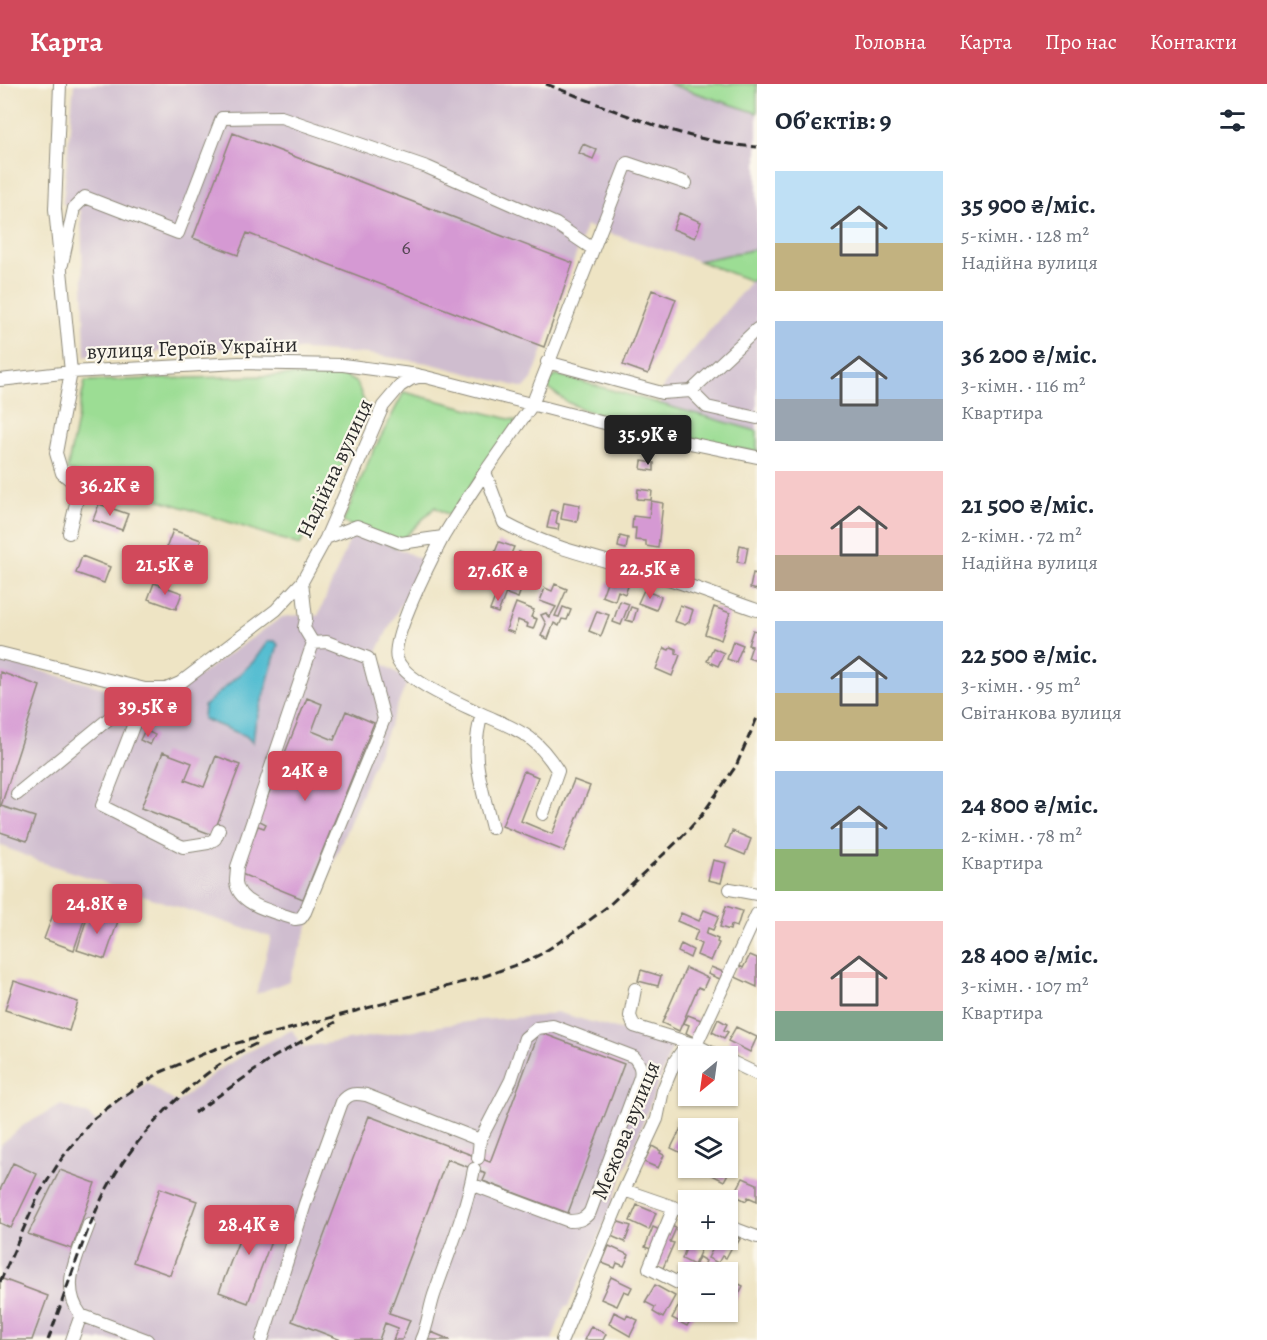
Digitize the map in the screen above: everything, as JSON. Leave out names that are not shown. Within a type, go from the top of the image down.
[{"type":"street","name":"вулиця Героїв України","points":[[60,84],[55,209],[71,372],[239,363],[343,365],[422,376]]},
{"type":"street","points":[[62,264],[74,208],[85,197],[178,232],[222,118],[281,117],[428,167],[556,224],[593,249]]},
{"type":"street","points":[[543,814],[558,771],[545,751],[517,729],[482,714],[407,673],[397,660],[397,643],[443,537],[532,405],[627,164],[686,183]]},
{"type":"street","points":[[548,362],[662,393],[691,391],[757,329]]},
{"type":"street","points":[[0,380],[71,372],[56,453],[62,473],[73,482],[79,491],[69,533]]},
{"type":"street","points":[[422,376],[651,435],[757,457]]},
{"type":"street","name":"Надійна вулиця","points":[[166,689],[180,683],[245,635],[276,610],[302,582],[326,538],[383,406],[400,386],[411,379],[422,376]]},
{"type":"street","points":[[691,391],[708,407],[757,418]]},
{"type":"street","points":[[485,472],[504,523],[524,534],[595,559],[654,574],[757,610]]},
{"type":"street","points":[[326,538],[357,526],[401,543],[443,537]]},
{"type":"street","points":[[302,582],[306,619],[304,628],[313,643],[237,867],[236,883],[242,897],[258,906],[295,919],[301,918],[305,912],[384,719],[368,658],[327,642],[313,643]]},
{"type":"street","points":[[0,653],[145,689],[166,689]]},
{"type":"street","points":[[17,794],[145,689]]},
{"type":"street","points":[[166,689],[135,721],[102,806],[183,847],[208,843],[215,839],[219,830]]},
{"type":"street","points":[[482,714],[476,740],[476,753],[492,828]]},
{"type":"street","points":[[730,889],[757,894]]},
{"type":"street","name":"Межова вулиця","points":[[562,1340],[624,1190],[657,1119],[663,1090],[675,1060],[682,1051],[696,1045],[757,914]]},
{"type":"street","points":[[635,989],[630,1016],[634,1026],[696,1045]]},
{"type":"street","points":[[422,1340],[430,1308],[471,1184],[480,1140],[511,1080],[525,1038],[537,1028],[545,1026],[561,1029],[634,1057],[641,1070],[640,1077],[590,1212],[586,1217],[578,1221],[568,1221],[471,1184]]},
{"type":"street","points":[[738,1065],[757,1074]]},
{"type":"street","points":[[262,1340],[324,1149],[342,1102],[347,1096],[356,1093],[366,1095],[480,1140]]},
{"type":"street","points":[[624,1190],[678,1209]]},
{"type":"street","points":[[674,1208],[649,1268],[678,1283]]},
{"type":"street","points":[[88,1224],[71,1276],[72,1300],[81,1315],[147,1340]]},
{"type":"street","points":[[738,1230],[757,1237]]},
{"type":"street","points":[[72,1340],[81,1315]]},
{"type":"shaded area","points":[[74,84],[669,84],[757,113],[757,249],[699,261],[586,226],[532,379],[524,388],[428,363],[368,354],[288,349],[214,349],[85,356],[81,211],[63,204]]},
{"type":"shaded area","points":[[757,279],[757,431],[660,405],[664,385],[751,281]]},
{"type":"shaded area","points":[[358,530],[427,562],[396,613],[374,658],[408,680],[311,917],[289,981],[256,994],[271,937],[38,861],[0,845],[0,660],[160,703],[282,617],[299,615],[312,621],[315,615],[318,616],[353,532]]},
{"type":"shaded area","points":[[556,1012],[673,1045],[591,1257],[568,1306],[565,1306],[552,1340],[0,1340],[0,1145],[24,1125],[61,1105],[87,1114],[96,1122],[147,1083],[177,1103],[214,1073],[249,1051],[292,1030],[303,1047],[480,1020],[541,1016]]},
{"type":"green space","points":[[669,84],[757,84],[757,113]]},
{"type":"green space","points":[[757,249],[757,279],[751,281],[699,261]]},
{"type":"green space","points":[[341,374],[357,383],[367,409],[341,467],[300,545],[67,470],[85,381]]},
{"type":"green space","points":[[558,375],[757,431],[757,452],[715,444],[585,410],[567,402],[548,388],[550,379]]},
{"type":"green space","points":[[404,392],[517,421],[450,516],[435,507],[395,547],[343,522],[370,458]]},
{"type":"water","points":[[268,641],[275,641],[278,645],[255,725],[253,743],[246,736],[203,719],[204,706],[253,662]]},
{"type":"building","points":[[233,133],[573,263],[544,347],[247,233],[238,255],[193,238]]},
{"type":"building","points":[[583,144],[597,150],[593,159],[579,153]]},
{"type":"building","points":[[679,213],[701,222],[695,238],[673,229]]},
{"type":"building","points":[[652,290],[676,299],[648,374],[623,365]]},
{"type":"building","points":[[642,461],[654,463],[654,471],[641,469]]},
{"type":"building","points":[[638,489],[652,491],[651,500],[637,499]]},
{"type":"building","points":[[651,501],[663,503],[658,548],[646,546],[646,541],[635,540],[636,528],[632,528],[633,516],[649,518]]},
{"type":"building","points":[[564,502],[580,505],[577,522],[561,519]]},
{"type":"building","points":[[99,504],[128,514],[122,530],[93,520]]},
{"type":"building","points":[[551,510],[558,512],[556,523],[559,524],[558,530],[547,528]]},
{"type":"building","points":[[173,530],[201,540],[195,557],[167,546]]},
{"type":"building","points":[[620,536],[628,538],[626,549],[618,547]]},
{"type":"building","points":[[499,542],[514,547],[505,568],[501,566],[499,570],[492,568],[496,558],[493,557]]},
{"type":"building","points":[[740,545],[748,547],[745,563],[737,562]]},
{"type":"building","points":[[519,552],[532,557],[524,574],[516,571],[518,566],[514,564]]},
{"type":"building","points":[[82,556],[110,567],[104,583],[76,573]]},
{"type":"building","points":[[753,573],[757,574],[757,590],[750,588]]},
{"type":"building","points":[[616,576],[625,579],[624,582],[629,584],[625,594],[618,591],[615,601],[602,596],[607,582],[613,584]]},
{"type":"building","points":[[154,583],[182,593],[176,609],[148,599]]},
{"type":"building","points":[[511,583],[522,587],[518,598],[507,594]]},
{"type":"building","points":[[555,584],[567,589],[555,616],[559,617],[563,607],[571,610],[567,620],[562,619],[559,626],[554,623],[548,639],[541,636],[546,624],[541,615],[546,613],[549,618],[556,607],[540,601],[545,588],[552,591]]},
{"type":"building","points":[[498,590],[506,593],[498,613],[490,610]]},
{"type":"building","points":[[644,590],[661,597],[656,610],[638,603]]},
{"type":"building","points":[[620,601],[629,604],[621,625],[613,622]]},
{"type":"building","points":[[516,603],[534,610],[531,617],[537,619],[533,629],[518,620],[514,633],[506,630]]},
{"type":"building","points":[[680,605],[693,610],[689,622],[685,625],[674,621]]},
{"type":"building","points":[[631,607],[637,609],[633,622],[626,620]]},
{"type":"building","points":[[714,607],[730,613],[721,640],[705,634]]},
{"type":"building","points":[[597,611],[609,615],[601,636],[589,631]]},
{"type":"building","points":[[753,630],[757,631],[757,661],[748,658],[752,646],[748,645]]},
{"type":"building","points":[[733,641],[743,645],[736,662],[727,659]]},
{"type":"building","points":[[671,647],[676,649],[676,653],[680,655],[672,676],[656,669],[664,648],[669,650]]},
{"type":"building","points":[[713,648],[724,653],[718,666],[707,661]]},
{"type":"building","points":[[0,672],[40,686],[1,806],[35,817],[27,841],[0,832]]},
{"type":"building","points":[[307,698],[322,704],[312,731],[334,740],[346,711],[374,723],[303,899],[239,873],[258,826],[264,828],[266,824],[258,820]]},
{"type":"building","points":[[145,730],[155,735],[150,745],[140,740]]},
{"type":"building","points":[[163,752],[192,763],[185,780],[204,787],[216,756],[240,765],[213,835],[141,808]]},
{"type":"building","points":[[524,771],[538,777],[521,821],[552,834],[574,780],[590,786],[564,851],[502,826]]},
{"type":"building","points":[[732,831],[751,839],[745,855],[726,847]]},
{"type":"building","points":[[713,860],[726,863],[721,883],[708,880]]},
{"type":"building","points":[[58,901],[87,911],[74,950],[44,939]]},
{"type":"building","points":[[726,906],[742,911],[737,927],[731,925],[730,930],[720,927]]},
{"type":"building","points":[[704,910],[719,916],[713,930],[708,928],[706,934],[718,939],[719,943],[711,961],[697,955],[701,944],[694,940],[698,930],[677,921],[681,913],[699,921]]},
{"type":"building","points":[[89,911],[118,921],[105,959],[77,950]]},
{"type":"building","points":[[681,944],[693,950],[690,958],[678,952]]},
{"type":"building","points":[[750,955],[757,958],[757,987],[733,976],[738,965],[743,968]]},
{"type":"building","points":[[711,967],[723,972],[720,979],[708,974]]},
{"type":"building","points":[[686,968],[708,978],[703,989],[698,987],[679,1031],[662,1023]]},
{"type":"building","points":[[641,970],[661,976],[658,986],[638,981]]},
{"type":"building","points":[[14,981],[78,1002],[69,1031],[5,1010]]},
{"type":"building","points":[[688,1015],[701,1020],[693,1037],[686,1033],[689,1025],[684,1023]]},
{"type":"building","points":[[718,1019],[727,1024],[724,1030],[728,1032],[724,1038],[712,1032]]},
{"type":"building","points":[[736,1027],[757,1037],[750,1052],[728,1041]]},
{"type":"building","points":[[539,1032],[624,1064],[568,1213],[483,1181],[486,1174],[447,1159],[389,1313],[410,1320],[402,1340],[393,1340],[398,1328],[385,1323],[379,1340],[341,1340],[292,1321],[369,1116],[490,1162]]},
{"type":"building","points":[[678,1134],[678,1151],[671,1148]]},
{"type":"building","points":[[652,1146],[664,1155],[658,1168],[644,1162]]},
{"type":"building","points":[[13,1163],[37,1174],[11,1228],[0,1223],[0,1190]]},
{"type":"building","points":[[60,1170],[95,1183],[72,1249],[28,1234]]},
{"type":"building","points":[[743,1178],[757,1184],[757,1201],[748,1197],[746,1201],[738,1197],[737,1190]]},
{"type":"building","points":[[160,1188],[197,1201],[170,1275],[133,1262]]},
{"type":"building","points":[[637,1205],[656,1213],[649,1230],[630,1221]]},
{"type":"building","points":[[251,1209],[279,1220],[248,1303],[219,1292]]},
{"type":"building","points":[[616,1221],[631,1226],[625,1242],[611,1236]]},
{"type":"building","points":[[668,1225],[676,1228],[670,1242],[674,1243],[663,1268],[652,1264]]},
{"type":"building","points":[[653,1227],[662,1231],[654,1250],[645,1247]]},
{"type":"building","points":[[609,1246],[629,1255],[624,1266],[617,1263],[615,1268],[602,1263]]},
{"type":"building","points":[[685,1250],[701,1250],[695,1262],[682,1259]]},
{"type":"building","points":[[712,1250],[730,1250],[726,1258],[722,1256],[719,1262],[708,1258]]},
{"type":"building","points":[[699,1257],[706,1261],[706,1262],[697,1262]]},
{"type":"building","points":[[611,1277],[632,1287],[629,1293],[624,1291],[617,1306],[601,1299]]},
{"type":"building","points":[[0,1278],[48,1296],[32,1340],[0,1340]]},
{"type":"building","points":[[738,1283],[743,1286],[738,1295]]},
{"type":"building","points":[[655,1285],[675,1296],[663,1318],[653,1312],[655,1307],[645,1302]]},
{"type":"building","points":[[678,1307],[678,1321],[672,1318]]},
{"type":"building","points":[[614,1312],[626,1318],[627,1315],[638,1320],[630,1336],[609,1324]]},
{"type":"building","points":[[591,1326],[606,1334],[603,1340],[584,1340]]},
{"type":"building","points":[[431,1332],[451,1340],[428,1340]]},
{"type":"railway","points":[[546,84],[676,132],[703,139],[757,147]]},
{"type":"railway","points":[[0,1282],[39,1194],[62,1158],[93,1119],[122,1097],[161,1072],[215,1049],[482,977],[541,954],[607,907],[680,839],[701,816],[736,766],[757,718]]},
{"type":"railway","points":[[194,1113],[274,1057],[336,1022]]},
{"type":"railway","points":[[48,1340],[96,1211],[132,1149],[150,1127],[192,1086],[214,1068],[260,1042]]}]
